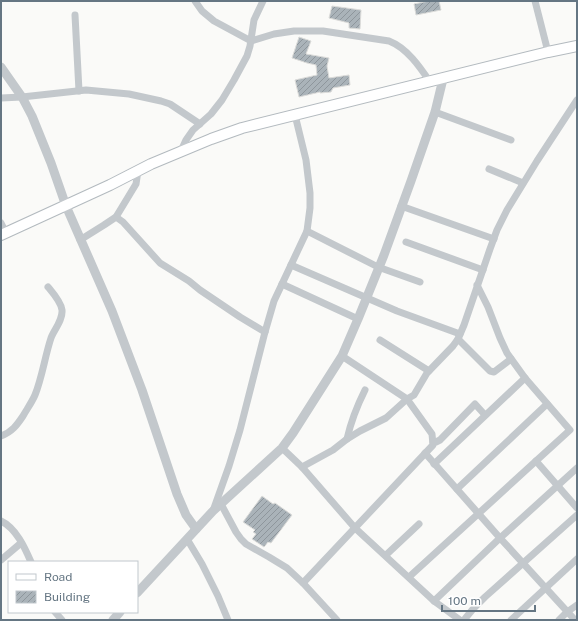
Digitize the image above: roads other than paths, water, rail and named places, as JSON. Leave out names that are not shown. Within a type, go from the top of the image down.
[{"type":"main road","points":[[3,234],[66,206],[181,151],[242,128],[577,46]]},
{"type":"street","points":[[195,1],[202,11],[214,21],[251,41],[274,34],[294,31],[323,31],[389,41],[399,47],[420,67],[430,82]]},
{"type":"street","points":[[181,151],[193,130],[211,114],[222,100],[246,56],[251,41],[254,20],[263,1]]},
{"type":"street","points":[[535,1],[548,52]]},
{"type":"street","points":[[75,16],[79,91]]},
{"type":"street","points":[[1,67],[22,97],[41,137],[66,206],[112,310],[142,390],[177,494],[186,515],[196,529]]},
{"type":"street","points":[[138,592],[213,511],[282,448],[342,356],[402,206],[435,112],[443,79]]},
{"type":"street","points":[[1,98],[86,90],[129,94],[170,104],[200,124]]},
{"type":"street","points":[[302,467],[333,450],[360,431],[386,418],[414,394],[429,371],[453,346],[464,325],[494,239],[507,210],[577,100]]},
{"type":"street","points":[[435,112],[511,140]]},
{"type":"street","points":[[213,511],[240,430],[274,301],[307,232],[310,193],[306,160],[295,115]]},
{"type":"street","points":[[489,169],[523,183]]},
{"type":"street","points":[[80,240],[116,217],[136,184],[138,171]]},
{"type":"street","points":[[402,206],[494,239]]},
{"type":"street","points":[[116,217],[123,222],[160,263],[265,332]]},
{"type":"street","points":[[1,223],[3,234]]},
{"type":"street","points":[[307,232],[378,268],[420,282]]},
{"type":"street","points":[[406,242],[483,270]]},
{"type":"street","points":[[291,265],[459,336],[490,371],[494,372],[511,359]]},
{"type":"street","points":[[282,284],[358,319]]},
{"type":"street","points":[[409,577],[570,430],[525,378],[507,353],[477,285]]},
{"type":"street","points":[[1,436],[15,428],[36,394],[47,348],[60,319],[62,311],[61,305],[48,287]]},
{"type":"street","points":[[380,340],[429,371]]},
{"type":"street","points":[[303,583],[433,445],[432,434],[407,399],[342,356]]},
{"type":"street","points":[[434,464],[525,378]]},
{"type":"street","points":[[347,439],[350,426],[365,390]]},
{"type":"street","points":[[433,442],[440,440],[475,404],[485,415]]},
{"type":"street","points":[[457,489],[547,404]]},
{"type":"street","points":[[282,448],[302,467],[355,528],[434,600],[460,620]]},
{"type":"street","points":[[425,453],[575,620]]},
{"type":"street","points":[[536,461],[577,508]]},
{"type":"street","points":[[434,600],[577,468]]},
{"type":"street","points":[[221,504],[236,532],[246,544],[280,563],[303,583],[337,620]]},
{"type":"street","points":[[464,620],[477,605],[577,515]]},
{"type":"street","points":[[1,522],[7,525],[15,533],[27,552],[31,561]]},
{"type":"street","points":[[386,555],[419,524]]},
{"type":"street","points":[[187,539],[202,564],[228,620]]},
{"type":"street","points":[[1,560],[21,543]]},
{"type":"street","points":[[511,620],[577,559]]},
{"type":"street","points":[[559,620],[577,605]]}]
